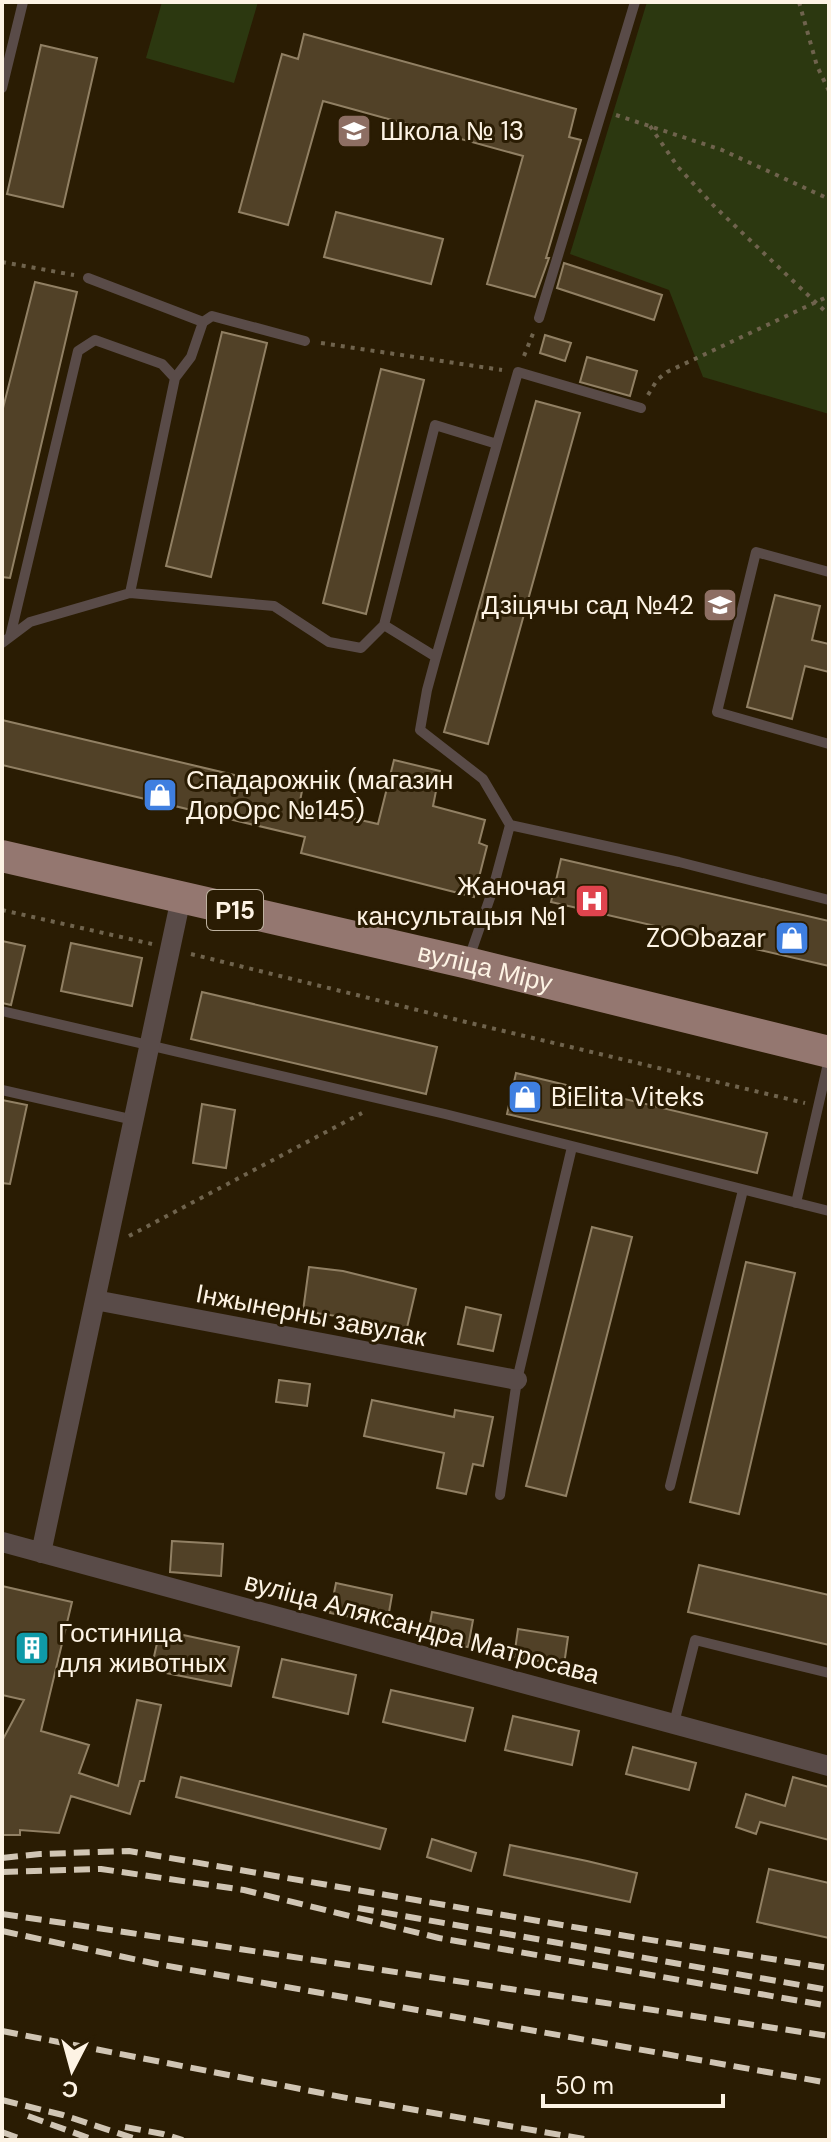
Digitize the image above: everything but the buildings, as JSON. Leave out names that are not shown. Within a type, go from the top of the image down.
[{"type":"main road","name":"вуліца Міру","points":[[2,856],[468,963],[829,1052]]},
{"type":"street","points":[[41,1553],[181,898]]},
{"type":"street","name":"Інжынерны завулак","points":[[95,1300],[517,1380]]},
{"type":"street","name":"вуліца Аляксандра Матросава","points":[[2,1542],[829,1766]]},
{"type":"lane","points":[[2,88],[23,2]]},
{"type":"lane","points":[[539,318],[635,2]]},
{"type":"lane","points":[[88,278],[203,322]]},
{"type":"lane","points":[[130,593],[175,378],[191,357],[203,322],[212,316],[305,341]]},
{"type":"lane","points":[[6,640],[78,351],[95,340],[162,364],[175,378]]},
{"type":"lane","points":[[468,963],[510,825],[483,779],[420,730],[436,657],[518,372],[641,408]]},
{"type":"lane","points":[[6,640],[30,622],[130,593],[274,606],[329,642],[361,648],[384,625],[435,425],[497,444]]},
{"type":"lane","points":[[829,572],[756,552],[717,712],[829,744]]},
{"type":"lane","points":[[384,625],[436,657]]},
{"type":"lane","points":[[510,825],[679,862],[829,900]]},
{"type":"lane","points":[[2,1011],[387,1100],[829,1211]]},
{"type":"lane","points":[[796,1203],[829,1059]]},
{"type":"lane","points":[[2,1090],[134,1120]]},
{"type":"lane","points":[[500,1495],[517,1380],[572,1147]]},
{"type":"lane","points":[[670,1486],[743,1190]]},
{"type":"lane","points":[[674,1723],[695,1640],[829,1673]]},
{"type":"path","points":[[799,2],[817,66],[829,91]]},
{"type":"path","points":[[603,110],[722,150],[829,199]]},
{"type":"path","points":[[650,126],[678,167],[714,206],[829,315]]},
{"type":"path","points":[[2,262],[88,278]]},
{"type":"path","points":[[641,408],[657,380],[667,372],[829,296]]},
{"type":"path","points":[[305,341],[518,372],[539,318]]},
{"type":"path","points":[[2,910],[818,1106]]},
{"type":"path","points":[[106,1248],[387,1100]]},
{"type":"green space","points":[[162,2],[258,2],[234,83],[146,58]]},
{"type":"green space","points":[[647,2],[829,4],[829,414],[703,377],[669,290],[570,254]]},
{"type":"railway","points":[[2,1858],[129,1851],[829,1968]]},
{"type":"railway","points":[[2,1872],[101,1869],[244,1890],[439,1938],[829,2006]]},
{"type":"railway","points":[[358,1908],[829,1990]]},
{"type":"railway","points":[[2,1914],[829,2036]]},
{"type":"railway","points":[[2,1931],[157,1964],[829,2083]]},
{"type":"railway","points":[[2,2031],[352,2099],[590,2140]]},
{"type":"railway","points":[[2,2100],[63,2115],[139,2140]]},
{"type":"railway","points":[[28,2116],[94,2140]]},
{"type":"railway","points":[[125,2127],[183,2140]]},
{"type":"railway","points":[[2,2132],[24,2140]]},
{"type":"place","name":"Школа № 13","points":[[354,131]]},
{"type":"place","name":"Дзіцячы сад №42","points":[[720,605]]},
{"type":"place","name":"Спадарожнік (магазин ДорОрс №145)","points":[[160,795]]},
{"type":"place","name":"Жаночая кансультацыя №1","points":[[592,901]]},
{"type":"place","name":"ZOObazar","points":[[792,938]]},
{"type":"place","name":"BiElita Viteks","points":[[525,1097]]},
{"type":"place","name":"Гостиница для животных","points":[[32,1648]]}]
